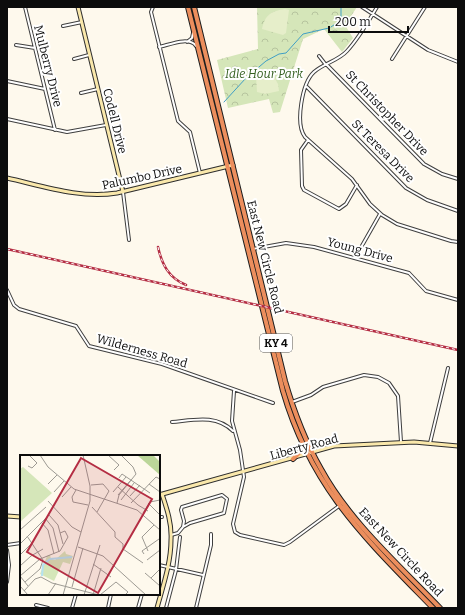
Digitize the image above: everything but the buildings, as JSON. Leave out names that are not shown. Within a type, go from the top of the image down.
[{"type":"highway","name":"East New Circle Road","points":[[188,7],[286,404],[302,445],[341,506],[377,550],[433,608]]},
{"type":"highway","name":"East New Circle Road","points":[[194,7],[253,250],[292,402],[300,426],[321,470],[341,506],[440,608]]},
{"type":"highway","points":[[293,459],[299,453],[302,445]]},
{"type":"highway","points":[[377,550],[384,549]]},
{"type":"highway","points":[[390,564],[392,561],[399,565]]},
{"type":"street","name":"Mulberry Drive","points":[[25,7],[55,130]]},
{"type":"street","name":"Codell Drive","points":[[78,7],[123,192],[129,240]]},
{"type":"street","points":[[153,7],[151,12],[178,121],[190,132],[200,173]]},
{"type":"street","points":[[362,7],[433,52],[458,62]]},
{"type":"street","points":[[377,7],[348,50],[312,74],[306,87],[301,109],[300,125],[302,133],[357,185],[370,204],[380,214],[402,226],[458,242]]},
{"type":"street","points":[[392,59],[425,7]]},
{"type":"street","points":[[63,26],[82,22]]},
{"type":"street","points":[[187,42],[192,38],[194,30]]},
{"type":"street","points":[[159,47],[187,42],[194,43],[199,50]]},
{"type":"street","points":[[16,45],[35,48]]},
{"type":"street","points":[[74,59],[89,55]]},
{"type":"street","name":"St Christopher Drive","points":[[319,56],[424,164],[442,174],[458,179]]},
{"type":"street","points":[[7,81],[45,89]]},
{"type":"street","name":"St Teresa Drive","points":[[306,87],[406,188],[427,200],[458,211]]},
{"type":"street","points":[[81,93],[98,89]]},
{"type":"street","points":[[7,120],[55,130],[73,132],[106,124]]},
{"type":"street","points":[[308,140],[301,150],[302,186],[304,190],[332,206],[341,209],[346,204],[357,185]]},
{"type":"street","name":"Palumbo Drive","points":[[7,178],[82,194],[102,195],[123,192],[233,165]]},
{"type":"street","points":[[355,258],[380,214]]},
{"type":"street","name":"Young Drive","points":[[248,251],[281,244],[297,244],[409,273],[426,292],[458,300]]},
{"type":"street","name":"Wilderness Road","points":[[7,290],[12,302],[19,310],[76,326],[89,346],[162,364],[234,391],[273,403]]},
{"type":"street","points":[[430,443],[448,368]]},
{"type":"street","points":[[286,404],[311,395],[323,387],[364,376],[378,376],[389,383],[398,396],[401,442]]},
{"type":"street","points":[[234,391],[232,421],[240,450],[244,477],[233,526],[234,531],[240,535],[278,544],[286,544],[341,506]]},
{"type":"street","points":[[172,422],[207,418],[222,423],[234,432]]},
{"type":"street","name":"Liberty Road","points":[[161,495],[341,445],[401,442],[458,446]]},
{"type":"street","points":[[158,608],[167,568],[171,535],[169,519],[161,495]]},
{"type":"street","points":[[171,535],[178,533],[183,527],[190,523],[224,513],[228,501],[226,497],[218,496],[184,505],[181,510],[184,521],[183,527]]},
{"type":"street","points":[[7,516],[20,517]]},
{"type":"street","points":[[196,608],[211,545],[211,534]]},
{"type":"street","points":[[166,608],[176,570],[180,537]]},
{"type":"street","points":[[7,545],[20,543]]},
{"type":"street","points":[[7,550],[9,565],[7,582]]},
{"type":"street","points":[[160,565],[203,575]]},
{"type":"street","points":[[72,608],[76,595]]},
{"type":"street","points":[[108,608],[111,595]]},
{"type":"street","points":[[138,608],[142,595]]},
{"type":"street","points":[[36,605],[48,608]]},
{"type":"green space","name":"Idle Hour Park","points":[[257,7],[357,7],[345,25],[353,38],[342,52],[324,29],[303,39],[280,112],[273,113],[269,99],[228,108],[217,60],[258,49]]},
{"type":"green space","points":[[285,9],[289,10],[286,33],[283,35],[262,29],[269,14]]},
{"type":"green space","points":[[265,74],[273,75],[278,84],[279,91],[265,94],[257,92],[256,76]]},
{"type":"waterway","points":[[331,27],[341,20],[341,7]]},
{"type":"waterway","points":[[224,102],[246,78],[266,61],[279,54],[286,53],[303,34],[329,28]]},
{"type":"railway","points":[[158,247],[167,270],[175,279],[186,285]]},
{"type":"railway","points":[[7,249],[458,350]]}]
